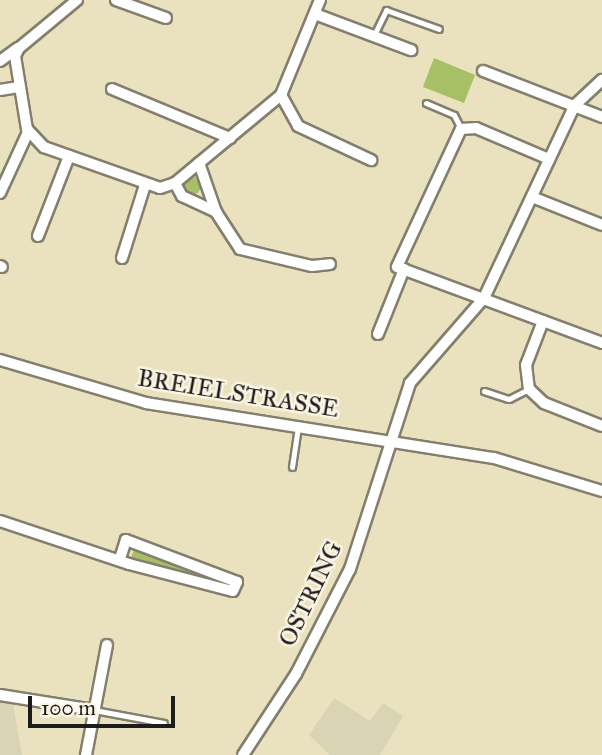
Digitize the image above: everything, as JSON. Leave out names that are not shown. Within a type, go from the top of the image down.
[{"type":"street","points":[[0,61],[77,0]]},
{"type":"street","points":[[116,0],[166,18]]},
{"type":"street","points":[[19,48],[15,63],[28,131],[39,145],[145,185],[160,188],[175,183],[281,95],[320,0]]},
{"type":"street","points":[[314,13],[411,50]]},
{"type":"street","points":[[483,71],[602,117]]},
{"type":"street","points":[[575,105],[602,80]]},
{"type":"street","points":[[0,90],[19,87]]},
{"type":"street","points":[[112,89],[230,138]]},
{"type":"street","points":[[281,95],[298,125],[372,160]]},
{"type":"street","name":"OSTRING","points":[[243,755],[296,674],[350,569],[410,383],[484,298],[575,105]]},
{"type":"street","points":[[549,159],[476,128],[461,129],[397,267],[602,343]]},
{"type":"street","points":[[0,193],[28,131]]},
{"type":"street","points":[[38,236],[69,156]]},
{"type":"street","points":[[199,163],[216,212],[240,249],[312,266],[330,264]]},
{"type":"street","points":[[175,183],[182,196],[216,212]]},
{"type":"street","points":[[122,258],[145,185]]},
{"type":"street","points":[[532,197],[602,225]]},
{"type":"street","points":[[378,334],[404,269]]},
{"type":"street","points":[[543,321],[526,365],[529,389],[544,404],[602,426]]},
{"type":"street","name":"BREIELSTRASSE","points":[[0,360],[146,403],[391,440],[513,462],[602,491]]},
{"type":"street","points":[[0,521],[120,558],[233,590],[237,582],[126,540],[120,558]]},
{"type":"street","points":[[86,755],[107,645]]},
{"type":"street","points":[[0,695],[94,710]]},
{"type":"lane","points":[[374,35],[386,10],[439,29]]},
{"type":"lane","points":[[426,103],[454,115],[461,129]]},
{"type":"lane","points":[[484,391],[509,399],[529,389]]},
{"type":"lane","points":[[292,467],[298,427]]},
{"type":"lane","points":[[94,710],[164,723]]},
{"type":"shaded area","points":[[334,698],[370,721],[383,703],[403,716],[380,755],[330,755],[309,735]]},
{"type":"shaded area","points":[[12,699],[22,755],[0,755],[0,700]]},
{"type":"green space","points":[[434,58],[475,75],[464,103],[423,87]]},
{"type":"green space","points":[[188,177],[196,177],[201,186],[199,193],[188,195],[183,190],[183,182]]},
{"type":"green space","points":[[136,545],[208,573],[206,578],[130,560]]}]
